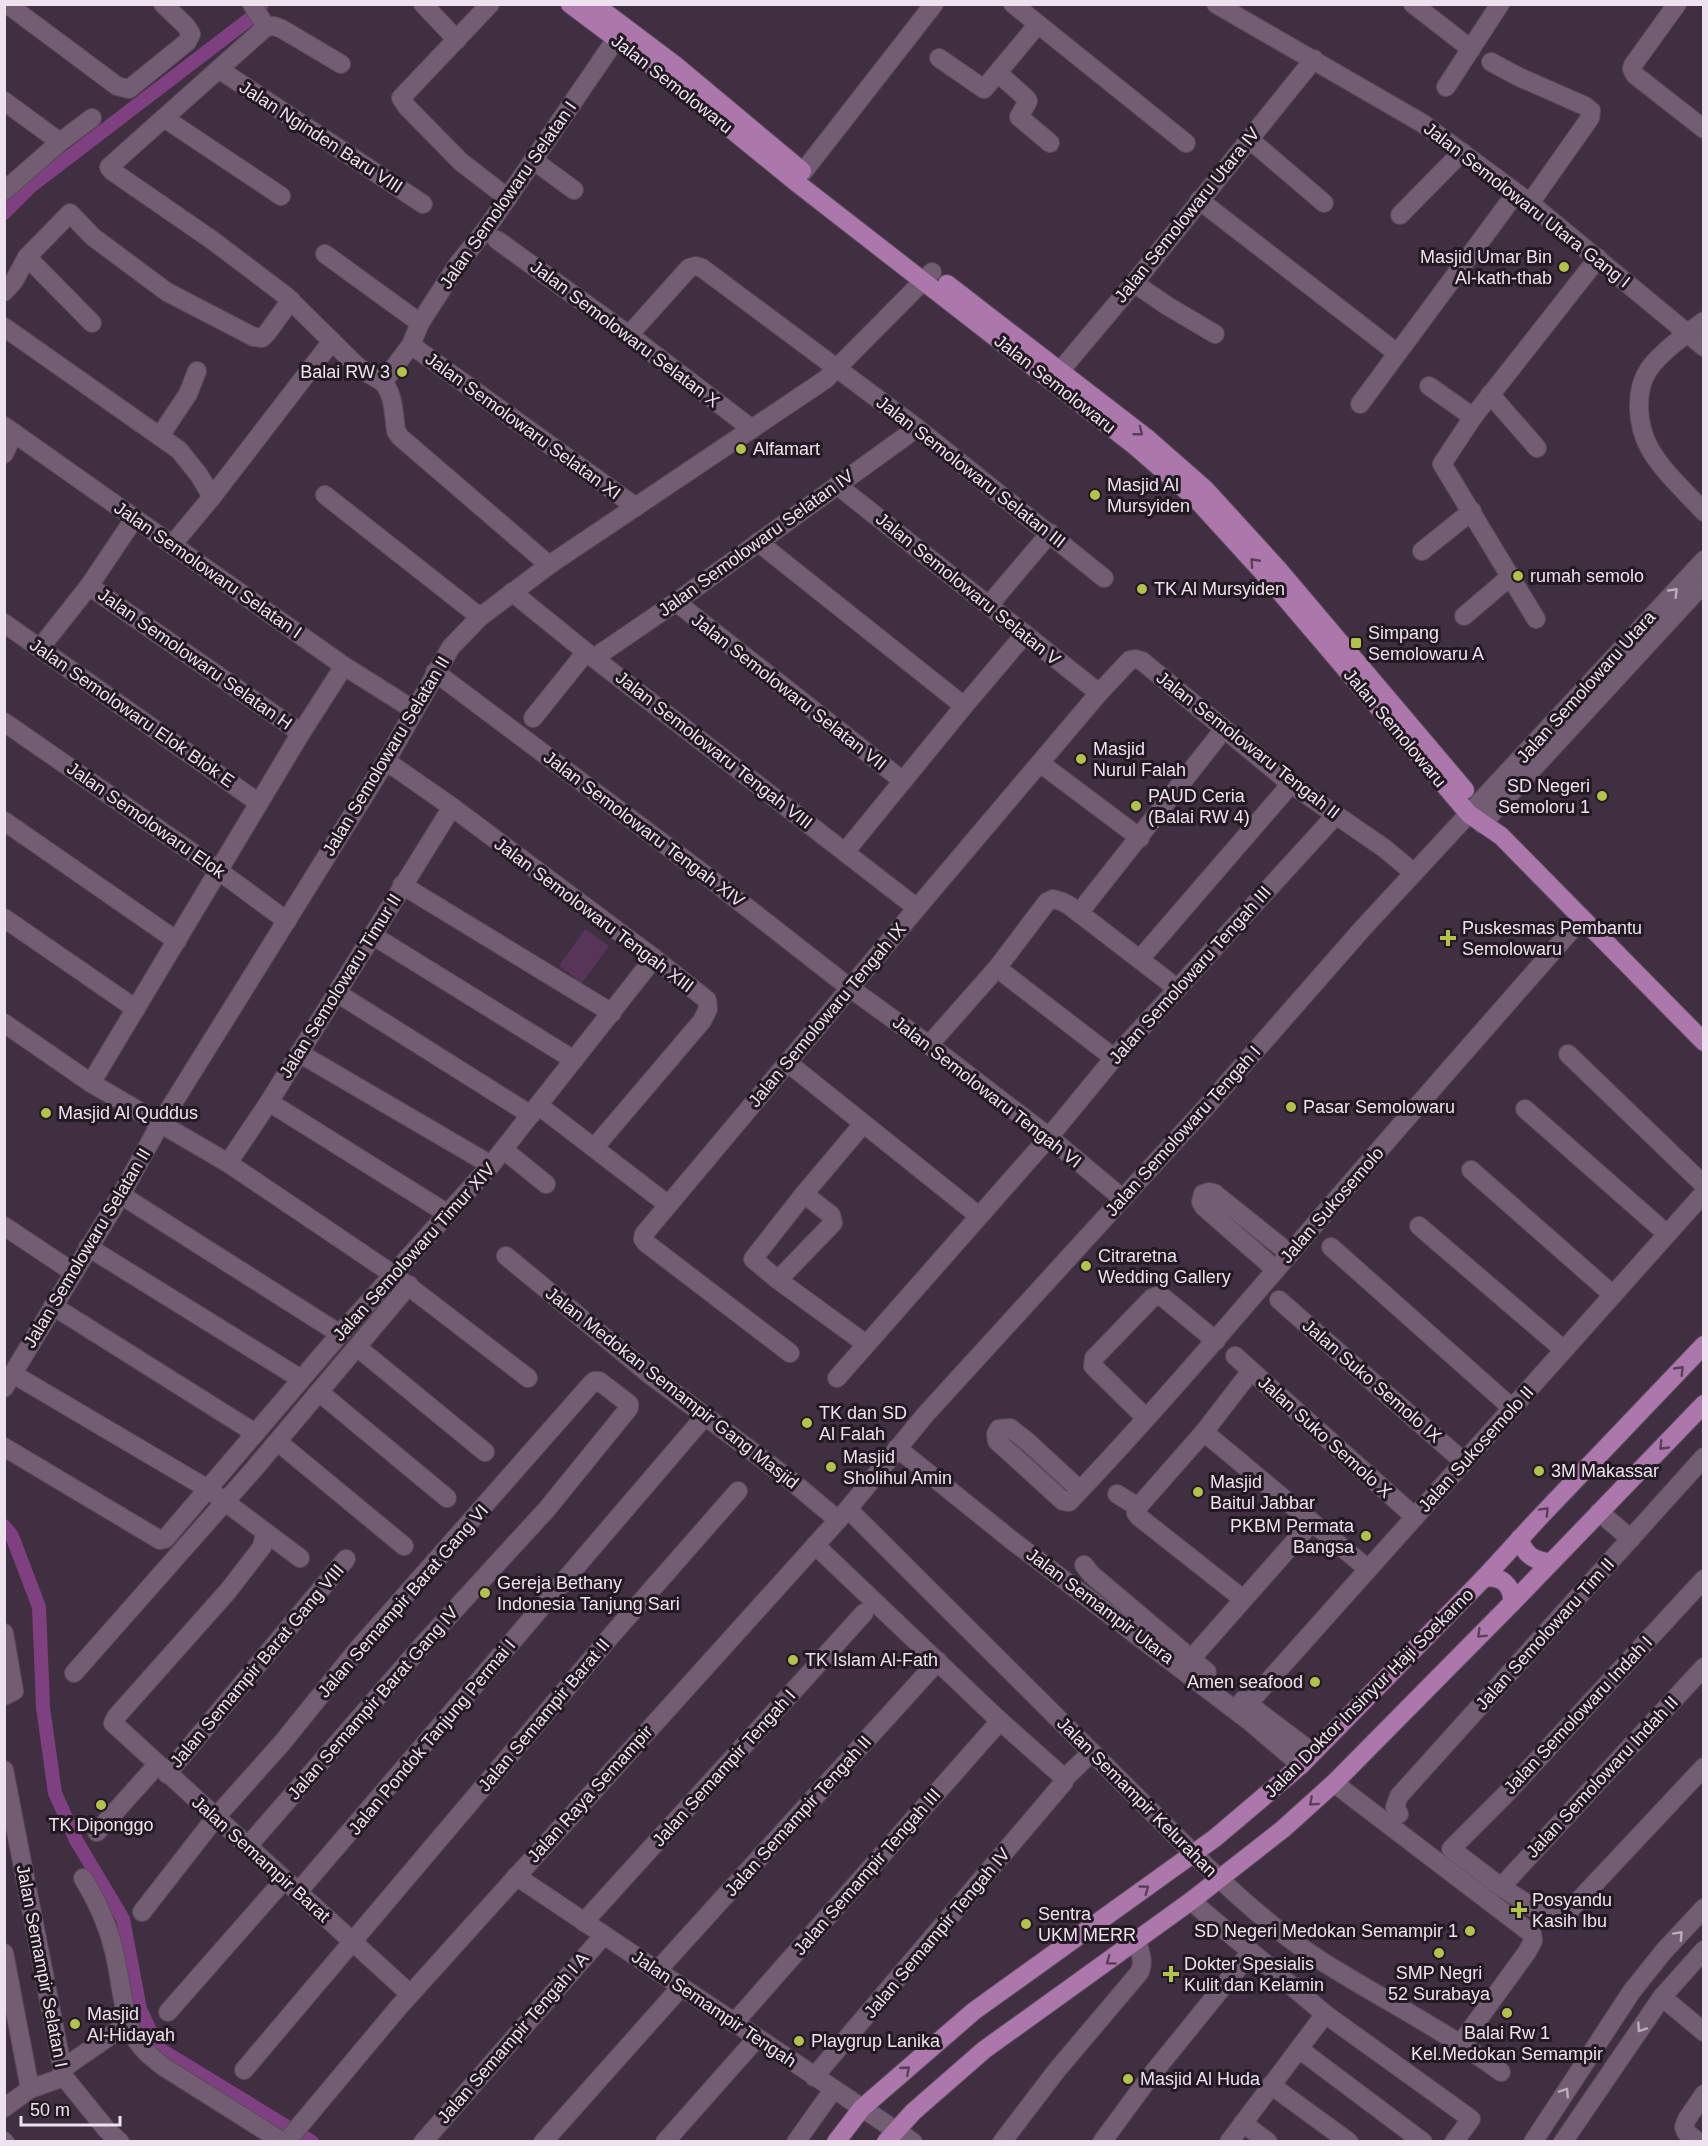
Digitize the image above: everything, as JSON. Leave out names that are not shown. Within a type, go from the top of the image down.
[{"type":"main road","name":"Jalan Semolowaru","points":[[570,4],[616,39],[671,71],[803,172],[1134,446],[1201,494]]},
{"type":"main road","name":"Jalan Semolowaru","points":[[594,4],[771,162],[1060,371],[1148,439],[1201,494],[1262,571],[1480,815],[1704,1042]]},
{"type":"main road","name":"Jalan Doktor Insinyur Haji Soekarno","points":[[836,2142],[862,2109],[974,2011],[1194,1854],[1307,1759],[1485,1578],[1704,1344]]},
{"type":"main road","name":"Jalan Doktor Insinyur Haji Soekarno","points":[[891,2136],[984,2050],[1137,1941],[1283,1829],[1334,1783],[1704,1404]]},
{"type":"main road","points":[[1520,1538],[1530,1556],[1540,1561],[1551,1562]]},
{"type":"main road","points":[[1485,1578],[1493,1577],[1505,1583],[1512,1594],[1512,1603]]},
{"type":"street","points":[[7,4],[117,86],[129,89],[188,42],[191,34],[186,26],[163,4]]},
{"type":"street","points":[[423,4],[457,40]]},
{"type":"street","points":[[490,4],[401,98],[425,119],[461,162],[508,198]]},
{"type":"street","points":[[803,172],[934,4]]},
{"type":"street","points":[[1013,4],[1186,142]]},
{"type":"street","name":"Jalan Semolowaru Utara Gang I","points":[[1216,4],[1422,123],[1523,198],[1704,347]]},
{"type":"street","points":[[1413,4],[1471,49]]},
{"type":"street","points":[[1446,87],[1500,4]]},
{"type":"street","points":[[1677,4],[1632,69],[1635,75],[1704,129]]},
{"type":"street","name":"Jalan Nginden Baru VIII","points":[[291,300],[109,167],[220,70],[259,16],[341,64]]},
{"type":"street","points":[[939,57],[982,89],[1038,24]]},
{"type":"street","name":"Jalan Semolowaru Selatan I","points":[[383,382],[411,345],[420,323],[458,264],[487,228],[616,39]]},
{"type":"street","name":"Jalan Semolowaru Utara IV","points":[[1060,371],[1134,283],[1314,59]]},
{"type":"street","points":[[1360,404],[1397,353],[1590,118],[1591,111],[1585,106],[1491,62]]},
{"type":"street","name":"Jalan Nginden Baru VIII","points":[[220,70],[423,204]]},
{"type":"street","points":[[998,73],[1028,101],[1018,117],[1050,143]]},
{"type":"street","points":[[4,101],[60,142]]},
{"type":"street","points":[[4,191],[60,142],[92,118]]},
{"type":"street","points":[[164,118],[281,196]]},
{"type":"street","points":[[1249,139],[1324,203]]},
{"type":"street","points":[[1400,215],[1462,152]]},
{"type":"street","points":[[533,160],[574,190]]},
{"type":"street","points":[[1199,200],[1397,353]]},
{"type":"street","points":[[4,292],[14,281],[27,257],[70,213],[93,237],[167,292],[254,337],[262,338],[291,300],[366,373],[383,382],[388,389],[396,431],[400,437],[549,565]]},
{"type":"street","name":"Jalan Semolowaru Selatan X","points":[[497,240],[629,335],[752,429]]},
{"type":"street","points":[[325,254],[420,323]]},
{"type":"street","points":[[27,257],[92,323]]},
{"type":"street","points":[[1536,619],[1442,464],[1473,417],[1598,258]]},
{"type":"street","name":"Jalan Semolowaru Selatan III","points":[[629,335],[689,268],[696,266],[702,268],[917,428],[1104,578]]},
{"type":"street","name":"Jalan Semolowaru Selatan II","points":[[9,1381],[121,1195],[160,1124],[386,761],[450,647],[480,617],[549,565],[816,386],[928,277]]},
{"type":"street","points":[[1134,283],[1215,334]]},
{"type":"street","points":[[1704,321],[1648,370],[1641,386],[1639,404],[1644,435],[1650,448],[1667,471],[1704,512]]},
{"type":"street","points":[[4,327],[179,450],[199,475],[212,497]]},
{"type":"street","points":[[172,545],[212,497],[332,341]]},
{"type":"street","name":"Jalan Semolowaru Selatan XI","points":[[411,345],[636,507]]},
{"type":"street","points":[[160,436],[188,394],[197,371]]},
{"type":"street","points":[[1429,386],[1473,417]]},
{"type":"street","points":[[1491,394],[1537,448]]},
{"type":"street","name":"Jalan Semolowaru Selatan IV","points":[[533,717],[590,655],[676,602],[917,428]]},
{"type":"street","points":[[4,454],[9,430]]},
{"type":"street","name":"Jalan Semolowaru Selatan I","points":[[9,430],[344,666],[414,710]]},
{"type":"street","name":"Jalan Semolowaru Selatan V","points":[[837,485],[1100,693]]},
{"type":"street","points":[[324,495],[480,617]]},
{"type":"street","points":[[1422,551],[1472,510]]},
{"type":"street","points":[[40,648],[89,586],[134,519]]},
{"type":"street","points":[[989,605],[1050,534]]},
{"type":"street","points":[[758,542],[963,706]]},
{"type":"street","name":"Jalan Semolowaru Utara","points":[[1480,815],[1653,613],[1704,560]]},
{"type":"street","points":[[1464,616],[1511,576]]},
{"type":"street","name":"Jalan Semolowaru Utara","points":[[1480,815],[1704,583]]},
{"type":"street","name":"Jalan Semolowaru Selatan H","points":[[89,586],[301,733]]},
{"type":"street","name":"Jalan Semolowaru Tengah VIII","points":[[512,592],[916,908]]},
{"type":"street","name":"Jalan Semolowaru Selatan VII","points":[[676,602],[903,781]]},
{"type":"street","name":"Jalan Semolowaru Elok Blok E","points":[[4,623],[259,803]]},
{"type":"street","points":[[845,852],[963,706],[1025,634]]},
{"type":"street","name":"Jalan Semolowaru Tengah IX","points":[[790,1353],[644,1241],[644,1234],[916,908],[1100,693],[1130,660],[1139,660]]},
{"type":"street","name":"Jalan Semolowaru Tengah II","points":[[1139,660],[1291,784],[1384,848],[1414,873]]},
{"type":"street","points":[[91,1083],[301,733],[344,666]]},
{"type":"street","name":"Jalan Semolowaru Tengah XIV","points":[[435,672],[699,870],[850,988]]},
{"type":"street","name":"Jalan Semolowaru Elok","points":[[4,722],[287,921]]},
{"type":"street","points":[[1079,913],[1224,729]]},
{"type":"street","name":"Jalan Semolowaru Tengah XIII","points":[[386,761],[452,807],[654,958],[704,997],[709,1005],[702,1021],[594,1148]]},
{"type":"street","points":[[1040,763],[1140,838]]},
{"type":"street","points":[[1140,959],[1291,784]]},
{"type":"street","name":"Jalan Semolowaru Timur II","points":[[228,1163],[269,1102],[452,807]]},
{"type":"street","name":"Jalan Semolowaru Tengah I","points":[[897,1448],[1414,873],[1480,815]]},
{"type":"street","name":"Jalan Semolowaru Tengah III","points":[[837,1378],[1049,1137],[1114,1058],[1335,816]]},
{"type":"street","points":[[4,821],[177,941]]},
{"type":"street","points":[[402,885],[612,1012]]},
{"type":"street","points":[[929,1045],[997,968],[1049,901],[1053,899],[1063,902],[1079,913],[1178,989]]},
{"type":"street","points":[[4,918],[136,1009]]},
{"type":"street","name":"Jalan Sukosemolo","points":[[1080,1490],[1216,1341],[1582,918]]},
{"type":"street","points":[[372,935],[574,1060]]},
{"type":"street","name":"Jalan Semolowaru Timur XIV","points":[[74,1673],[278,1442],[357,1347],[448,1214],[504,1150],[654,958]]},
{"type":"street","points":[[997,968],[1114,1058]]},
{"type":"street","name":"Jalan Semolowaru Tengah VI","points":[[850,988],[1049,1137],[1122,1198]]},
{"type":"street","points":[[337,993],[594,1148],[667,1204]]},
{"type":"street","points":[[4,1023],[91,1083],[228,1163],[401,1280],[528,1378]]},
{"type":"street","points":[[299,1053],[491,1166]]},
{"type":"street","points":[[1568,1054],[1704,1185]]},
{"type":"street","points":[[788,1063],[979,1216]]},
{"type":"street","points":[[269,1102],[448,1214]]},
{"type":"street","points":[[1526,1109],[1667,1234]]},
{"type":"street","points":[[863,1124],[754,1258],[758,1265],[866,1344]]},
{"type":"street","points":[[504,1150],[546,1184]]},
{"type":"street","points":[[1471,1170],[1612,1295]]},
{"type":"street","points":[[1276,1270],[1204,1207],[1201,1202],[1203,1194],[1214,1193],[1290,1254]]},
{"type":"street","name":"Jalan Sukosemolo II","points":[[1248,1704],[1704,1193]]},
{"type":"street","points":[[778,1280],[833,1222],[831,1215],[804,1194]]},
{"type":"street","points":[[121,1195],[340,1334]]},
{"type":"street","points":[[4,1226],[73,1272]]},
{"type":"street","points":[[1419,1226],[1564,1350]]},
{"type":"street","points":[[88,1247],[301,1379]]},
{"type":"street","points":[[1331,1247],[1512,1408]]},
{"type":"street","name":"Jalan Medokan Semampir Gang Masjid","points":[[506,1256],[649,1374],[789,1479],[843,1514]]},
{"type":"street","name":"Jalan Semolowaru Timur XIV","points":[[4,1447],[160,1540],[165,1539],[340,1334],[401,1280]]},
{"type":"street","points":[[1146,1418],[1097,1371],[1093,1364],[1098,1354],[1152,1298],[1157,1296],[1164,1298],[1216,1341]]},
{"type":"street","name":"Jalan Suko Semolo IX","points":[[1280,1300],[1464,1461]]},
{"type":"street","points":[[53,1306],[255,1433]]},
{"type":"street","points":[[357,1347],[485,1452]]},
{"type":"street","name":"Jalan Suko Semolo X","points":[[1235,1356],[1415,1517]]},
{"type":"street","points":[[1243,1599],[1136,1513],[1138,1507],[1204,1432],[1251,1371]]},
{"type":"street","points":[[9,1381],[208,1489],[300,1558]]},
{"type":"street","name":"Jalan Semampir Barat Gang IV","points":[[248,1846],[427,1640],[547,1509],[629,1408],[628,1404],[599,1381],[591,1384]]},
{"type":"street","name":"Jalan Semampir Barat Gang VI","points":[[142,1912],[216,1817],[282,1743],[357,1650],[591,1384]]},
{"type":"street","points":[[319,1392],[447,1498]]},
{"type":"street","name":"Jalan Pondok Tanjung Permai I","points":[[298,1892],[705,1416]]},
{"type":"street","points":[[1010,1428],[1080,1490],[1070,1502],[1063,1500],[997,1441],[996,1434],[999,1429],[1010,1428]]},
{"type":"street","points":[[1204,1432],[1368,1569]]},
{"type":"street","points":[[278,1442],[404,1546]]},
{"type":"street","name":"Jalan Raya Semampir","points":[[286,2141],[410,1994],[843,1514],[897,1448]]},
{"type":"street","name":"Jalan Semampir Utara","points":[[897,1448],[1014,1542],[1248,1719],[1307,1759]]},
{"type":"street","name":"Jalan Semolowaru Tim II","points":[[1399,1814],[1395,1807],[1399,1796],[1704,1457]]},
{"type":"street","name":"Jalan Semampir Barat II","points":[[244,2070],[610,1637],[738,1491]]},
{"type":"street","points":[[1117,1494],[1138,1507]]},
{"type":"street","points":[[1599,1512],[1631,1539]]},
{"type":"street","name":"Jalan Semampir Kelurahan","points":[[843,1514],[1092,1752],[1219,1879],[1282,1933],[1322,1961],[1461,2043],[1501,2072]]},
{"type":"street","points":[[1191,1659],[1311,1523]]},
{"type":"street","name":"Jalan Semampir Barat","points":[[265,1532],[262,1546],[228,1591],[113,1723],[410,1994]]},
{"type":"street","points":[[815,1545],[938,1661],[1062,1784]]},
{"type":"street","name":"Jalan Semampir Barat Gang VIII","points":[[97,1832],[162,1769],[346,1558]]},
{"type":"street","points":[[1084,1565],[1091,1574],[1191,1659],[1248,1704],[1307,1759]]},
{"type":"street","name":"Jalan Semolowaru Indah I","points":[[1501,1887],[1451,1849],[1696,1600],[1704,1579]]},
{"type":"street","name":"Jalan Semampir Tengah I","points":[[584,1922],[864,1613]]},
{"type":"street","points":[[4,1633],[14,1691],[4,1696]]},
{"type":"street","name":"Jalan Semampir Tengah II","points":[[657,1971],[938,1661]]},
{"type":"street","name":"Jalan Semolowaru Indah II","points":[[1501,1887],[1704,1667]]},
{"type":"street","name":"Jalan Semampir Tengah III","points":[[734,2023],[1000,1721]]},
{"type":"street","name":"Jalan Semampir Tengah IV","points":[[814,2077],[1062,1784],[1092,1752]]},
{"type":"street","points":[[1501,1887],[1553,1920],[1561,1918],[1704,1767]]},
{"type":"street","name":"Jalan Semampir Selatan I","points":[[4,1770],[63,2073],[107,2130],[120,2142]]},
{"type":"street","points":[[1334,1783],[1532,1934],[1533,1941],[1527,1952],[1461,2043]]},
{"type":"street","name":"Jalan Semampir Tengah","points":[[516,1876],[862,2109],[891,2136],[912,2142]]},
{"type":"street","points":[[83,1878],[98,1903],[114,1949],[126,2010],[136,2039],[149,2055],[203,2093],[286,2141]]},
{"type":"street","points":[[168,2012],[284,1880]]},
{"type":"street","points":[[1191,1901],[1325,2014],[1471,2119],[1454,2142]]},
{"type":"street","points":[[1533,2142],[1632,1991],[1664,1951],[1704,1908]]},
{"type":"street","name":"Jalan Semampir Tengah I A","points":[[423,2142],[604,1935]]},
{"type":"street","points":[[1002,2142],[1058,2070],[1139,1973],[1143,1966],[1137,1941]]},
{"type":"street","points":[[1563,2142],[1662,1997],[1704,1950]]},
{"type":"street","points":[[1102,2142],[1149,2078],[1251,1952]]},
{"type":"street","points":[[5,1959],[30,2089]]},
{"type":"street","points":[[543,2142],[681,1987]]},
{"type":"street","points":[[1662,1997],[1704,2032]]},
{"type":"street","points":[[1229,2142],[1325,2014]]},
{"type":"street","points":[[4,2108],[30,2089],[63,2073],[130,2022]]},
{"type":"street","points":[[665,2142],[757,2038]]},
{"type":"street","points":[[1299,2049],[1423,2142]]},
{"type":"street","points":[[1271,2085],[1349,2142]]},
{"type":"street","points":[[796,2142],[833,2090]]},
{"type":"street","points":[[1698,2142],[1686,2132],[1684,2127],[1704,2094]]},
{"type":"street","points":[[1243,2123],[1268,2142]]},
{"type":"shaded area","points":[[585,929],[609,946],[582,983],[559,966]]},
{"type":"waterway","points":[[4,213],[30,187],[256,14],[261,6]]},
{"type":"waterway","points":[[4,1526],[12,1536],[39,1607],[43,1707],[55,1793],[76,1840],[123,1919],[140,2009],[158,2048],[312,2142]]},
{"type":"place","name":"Masjid Umar Bin Al-kath-thab","points":[[1564,267]]},
{"type":"place","name":"Balai RW 3","points":[[402,372]]},
{"type":"place","name":"Alfamart","points":[[741,449]]},
{"type":"place","name":"Masjid Al Mursyiden","points":[[1095,495]]},
{"type":"place","name":"rumah semolo","points":[[1518,576]]},
{"type":"place","name":"TK Al Mursyiden","points":[[1142,589]]},
{"type":"place","name":"Simpang Semolowaru A","points":[[1356,643]]},
{"type":"place","name":"Masjid Nurul Falah","points":[[1081,759]]},
{"type":"place","name":"SD Negeri Semoloru 1","points":[[1602,796]]},
{"type":"place","name":"PAUD Ceria (Balai RW 4)","points":[[1136,806]]},
{"type":"place","name":"Puskesmas Pembantu Semolowaru","points":[[1448,938]]},
{"type":"place","name":"Pasar Semolowaru","points":[[1291,1107]]},
{"type":"place","name":"Masjid Al Quddus","points":[[46,1113]]},
{"type":"place","name":"Citraretna Wedding Gallery","points":[[1086,1266]]},
{"type":"place","name":"TK dan SD Al Falah","points":[[807,1423]]},
{"type":"place","name":"Masjid Sholihul Amin","points":[[831,1467]]},
{"type":"place","name":"3M Makassar","points":[[1539,1471]]},
{"type":"place","name":"Masjid Baitul Jabbar","points":[[1198,1492]]},
{"type":"place","name":"PKBM Permata Bangsa","points":[[1366,1536]]},
{"type":"place","name":"Gereja Bethany Indonesia Tanjung Sari","points":[[485,1593]]},
{"type":"place","name":"TK Islam Al-Fath","points":[[793,1660]]},
{"type":"place","name":"Amen seafood","points":[[1315,1682]]},
{"type":"place","name":"TK Diponggo","points":[[101,1805]]},
{"type":"place","name":"Posyandu Kasih Ibu","points":[[1519,1910]]},
{"type":"place","name":"Sentra UKM MERR","points":[[1026,1924]]},
{"type":"place","name":"SD Negeri Medokan Semampir 1","points":[[1470,1931]]},
{"type":"place","name":"SMP Negri 52 Surabaya","points":[[1439,1953]]},
{"type":"place","name":"Dokter Spesialis Kulit dan Kelamin","points":[[1171,1974]]},
{"type":"place","name":"Balai Rw 1 Kel.Medokan Semampir","points":[[1507,2013]]},
{"type":"place","name":"Masjid Al-Hidayah","points":[[75,2024]]},
{"type":"place","name":"Playgrup Lanika","points":[[799,2041]]},
{"type":"place","name":"Masjid Al Huda","points":[[1128,2079]]}]
